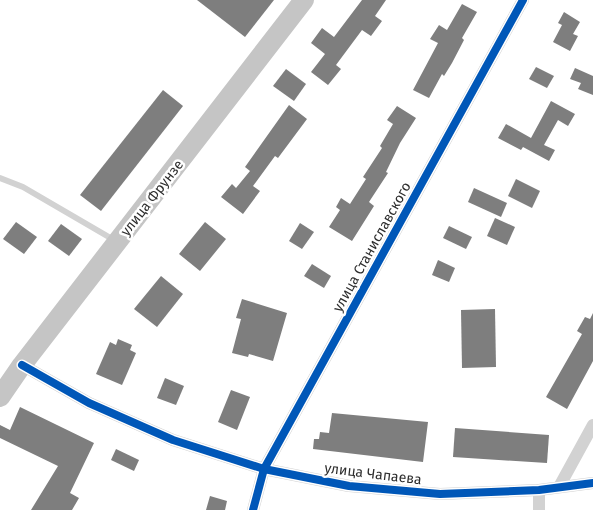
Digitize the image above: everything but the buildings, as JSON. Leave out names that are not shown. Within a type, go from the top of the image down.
[{"type":"main road","name":"улица Фрунзе","points":[[0,398],[22,364],[304,0]]},
{"type":"street","name":"улица Станиславского","points":[[253,510],[264,469],[523,0]]},
{"type":"street","name":"улица Чапаева","points":[[22,364],[89,403],[172,440],[264,469],[349,486],[440,494],[539,490],[593,484]]},
{"type":"street","points":[[558,487],[593,424]]},
{"type":"street","points":[[539,490],[539,510]]},
{"type":"lane","points":[[0,178],[23,187],[118,242]]},
{"type":"cycle path","points":[[253,510],[264,469],[523,0]]},
{"type":"cycle path","points":[[22,365],[89,403],[173,440],[264,469],[349,486],[440,494],[539,490],[593,483]]}]
